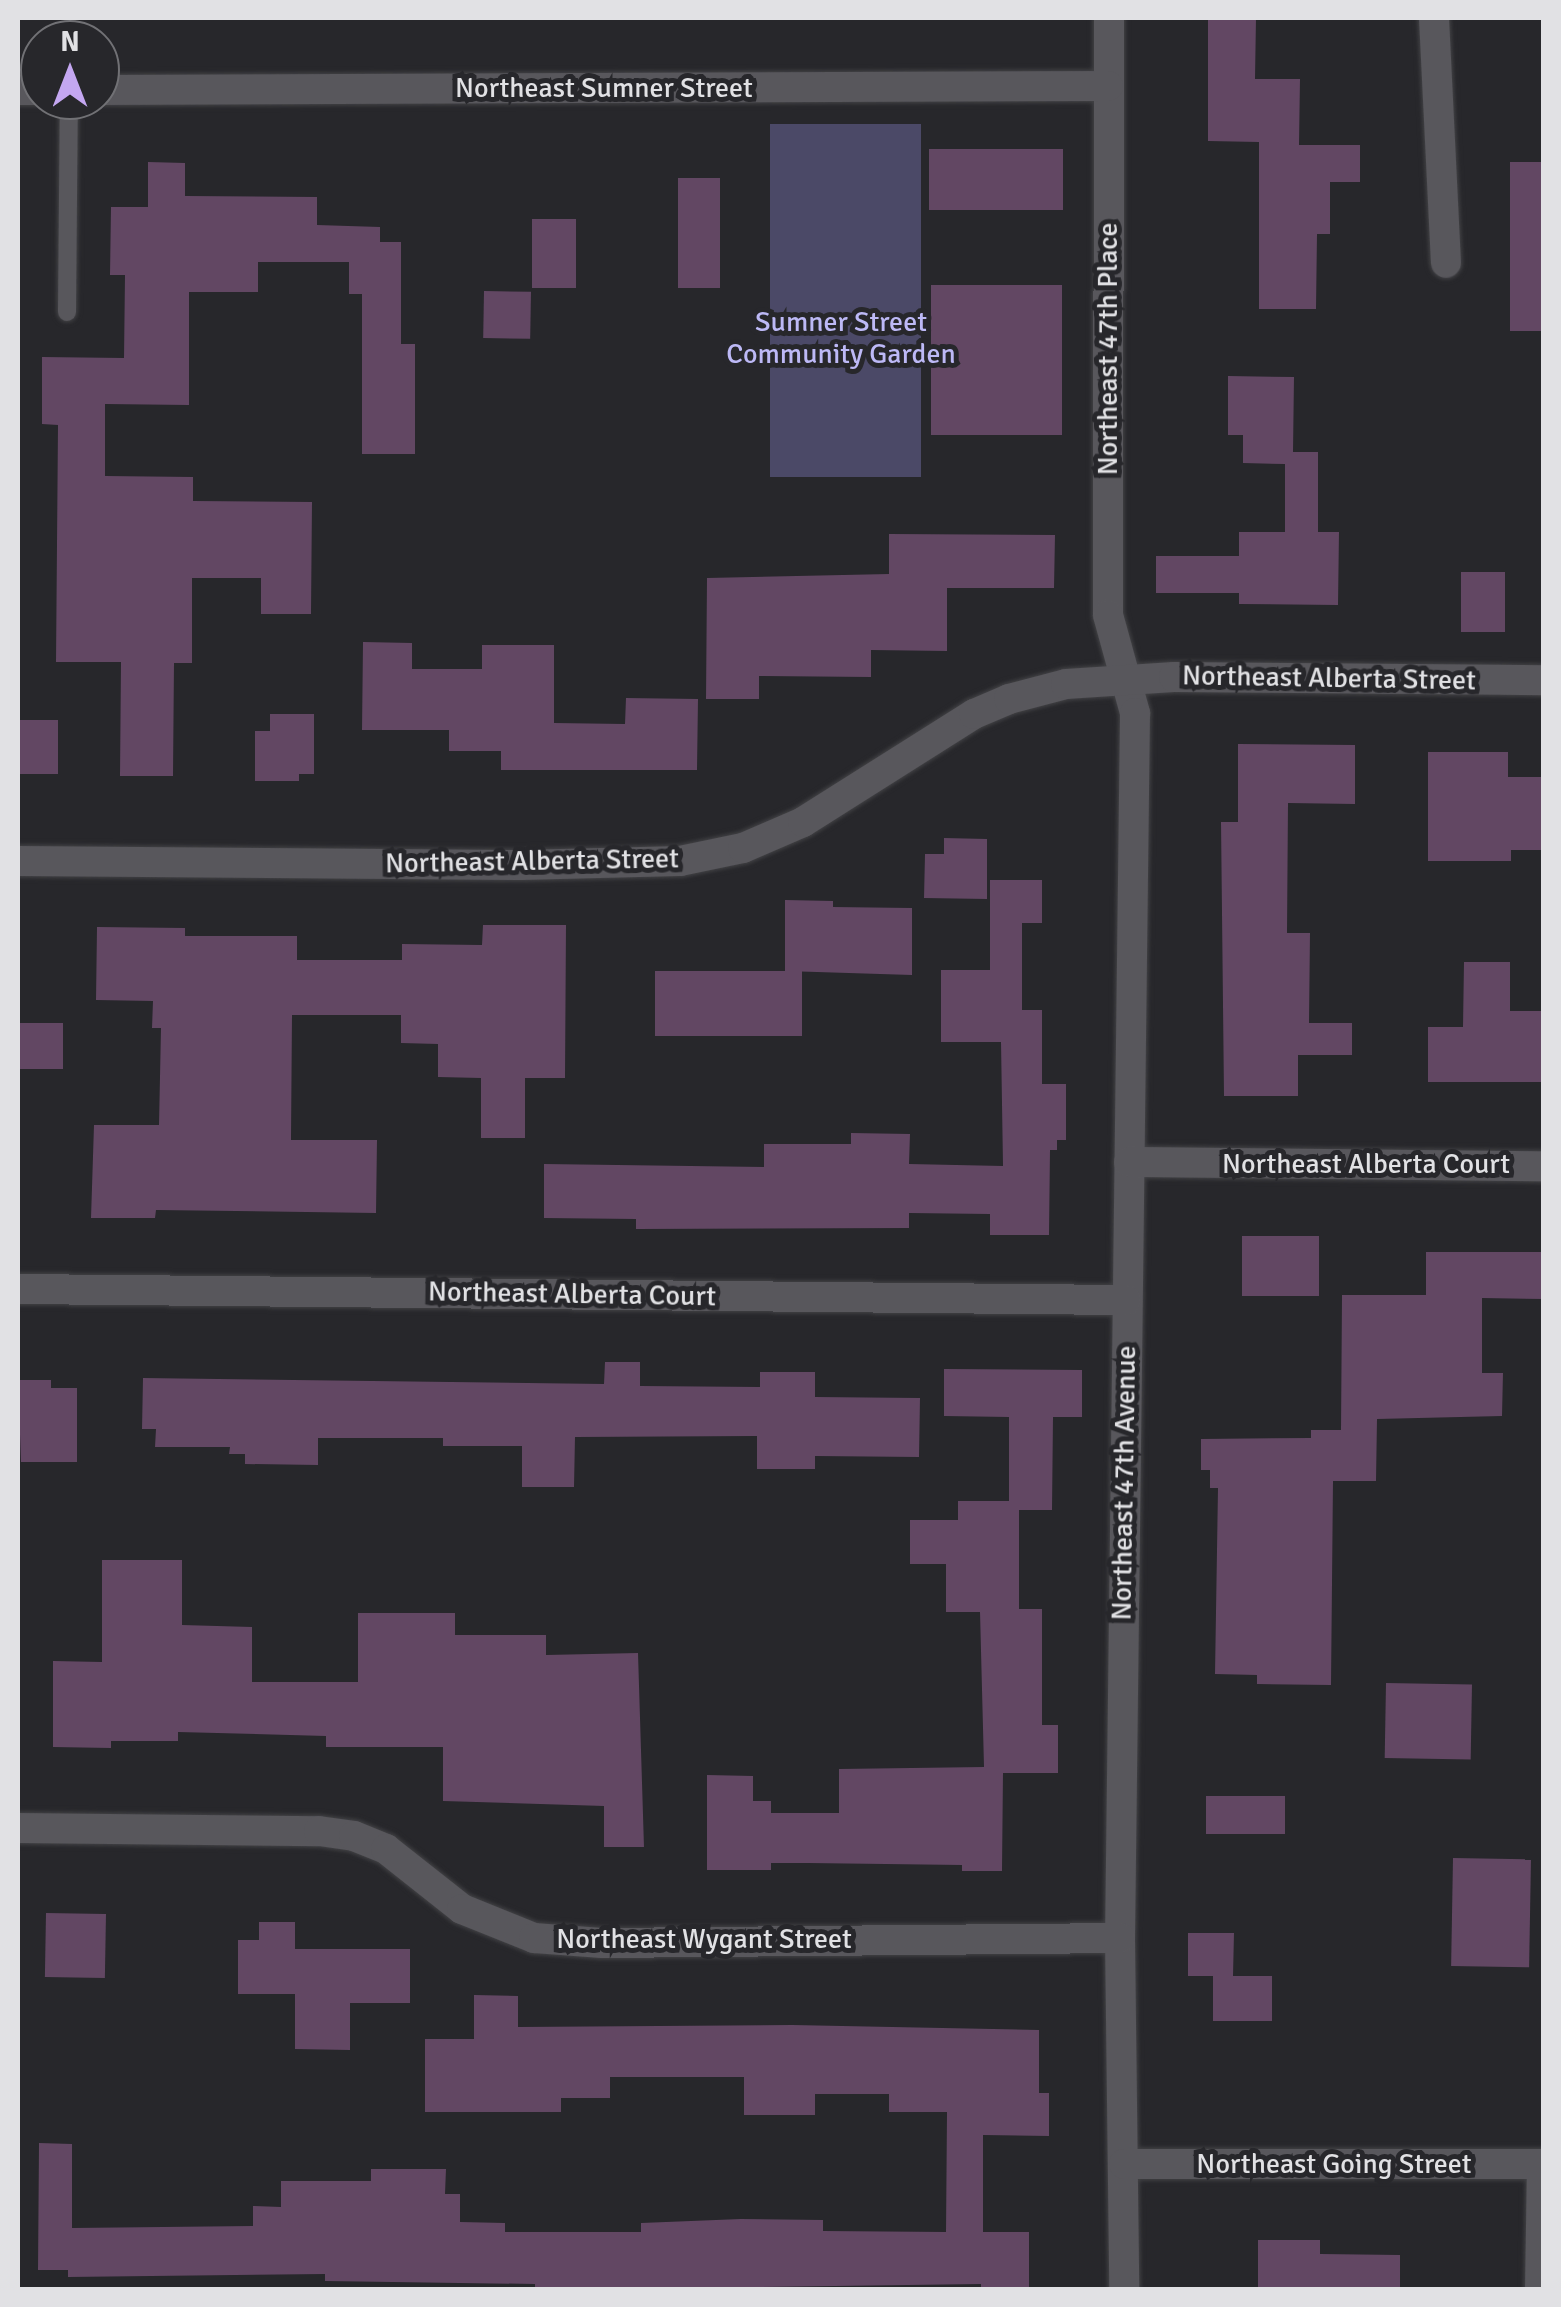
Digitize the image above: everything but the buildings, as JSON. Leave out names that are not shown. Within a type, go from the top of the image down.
[{"type":"street","name":"Northeast 47th Place","points":[[1109,18],[1108,615],[1126,678]]},
{"type":"street","points":[[1434,18],[1446,263]]},
{"type":"street","name":"Northeast Sumner Street","points":[[120,90],[1108,86]]},
{"type":"street","name":"Northeast Alberta Street","points":[[18,861],[520,865],[680,861],[743,848],[803,822],[937,734],[1008,698],[1066,684],[1126,678],[1544,680]]},
{"type":"street","name":"Northeast 47th Avenue","points":[[1124,2290],[1120,1938],[1135,713],[1126,678]]},
{"type":"street","name":"Northeast Alberta Court","points":[[1129,1162],[1544,1166]]},
{"type":"street","name":"Northeast Alberta Court","points":[[18,1289],[1126,1300]]},
{"type":"street","name":"Northeast Wygant Street","points":[[18,1828],[319,1831],[354,1836],[386,1848],[462,1910],[534,1938],[602,1943],[1120,1938]]},
{"type":"street","name":"Northeast Going Street","points":[[1124,2164],[1540,2164]]},
{"type":"lane","points":[[66,312],[69,120]]},
{"type":"lane","points":[[1534,2290],[1540,2164]]},
{"type":"green space","name":"Sumner Street Community Garden","points":[[770,124],[921,124],[921,477],[770,477]]}]
